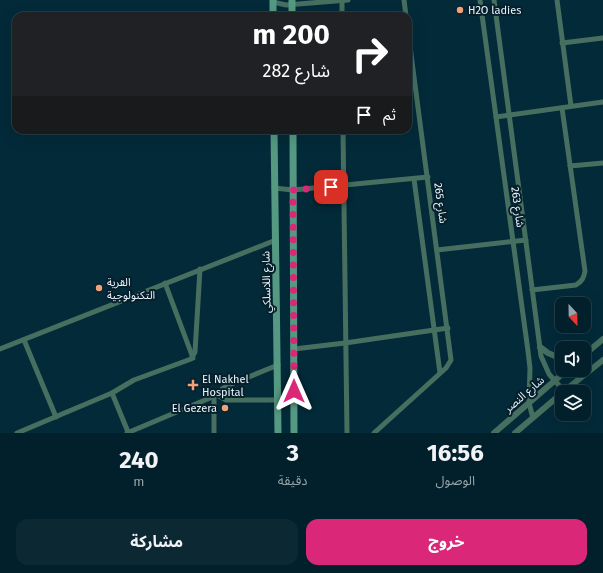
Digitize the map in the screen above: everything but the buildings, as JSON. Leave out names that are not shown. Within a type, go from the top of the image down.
[{"type":"main road","points":[[273,1],[273,12]]},
{"type":"main road","name":"شارع اللاسلكي","points":[[274,134],[279,400],[278,433]]},
{"type":"main road","points":[[293,134],[294,433]]},
{"type":"street","points":[[273,1],[286,5],[292,2],[344,0],[342,12]]},
{"type":"street","points":[[404,0],[406,12]]},
{"type":"street","name":"شارع 263","points":[[480,0],[529,362],[529,403],[533,418]]},
{"type":"street","name":"شارع 263","points":[[494,0],[540,347],[544,365],[557,385]]},
{"type":"street","points":[[557,0],[571,106]]},
{"type":"street","points":[[562,44],[603,38]]},
{"type":"street","name":"شارع 265","points":[[374,433],[440,373],[451,360],[412,60]]},
{"type":"street","points":[[496,117],[603,102]]},
{"type":"street","points":[[532,290],[576,285],[581,282],[585,271],[562,108]]},
{"type":"street","points":[[343,134],[347,433]]},
{"type":"street","points":[[570,166],[603,163]]},
{"type":"street","points":[[274,188],[293,190],[414,180],[428,177]]},
{"type":"street","points":[[414,180],[440,373]]},
{"type":"street","points":[[0,349],[276,240]]},
{"type":"street","points":[[437,250],[526,240]]},
{"type":"street","points":[[17,433],[112,393],[134,380],[190,361],[195,352],[200,269]]},
{"type":"street","points":[[165,283],[193,358]]},
{"type":"street","points":[[294,349],[448,328]]},
{"type":"street","points":[[591,349],[603,339]]},
{"type":"street","points":[[24,340],[56,417]]},
{"type":"street","points":[[540,347],[548,353],[555,356]]},
{"type":"street","points":[[572,385],[603,360]]},
{"type":"street","points":[[112,393],[127,433],[216,396],[222,389],[229,385],[278,365]]},
{"type":"street","name":"شارع النصر","points":[[494,433],[559,377]]},
{"type":"street","points":[[216,396],[226,400],[279,400]]},
{"type":"street","points":[[214,433],[216,396]]},
{"type":"street","points":[[516,433],[555,399]]},
{"type":"place","name":"H2O ladies","points":[[460,10]]},
{"type":"place","name":"القرية التكنولوجية","points":[[99,288]]},
{"type":"place","name":"El Nakhel Hospital","points":[[193,385]]},
{"type":"place","name":"El Gezera","points":[[225,408]]},
{"type":"route","points":[[294,391],[293,190],[331,187]]}]
